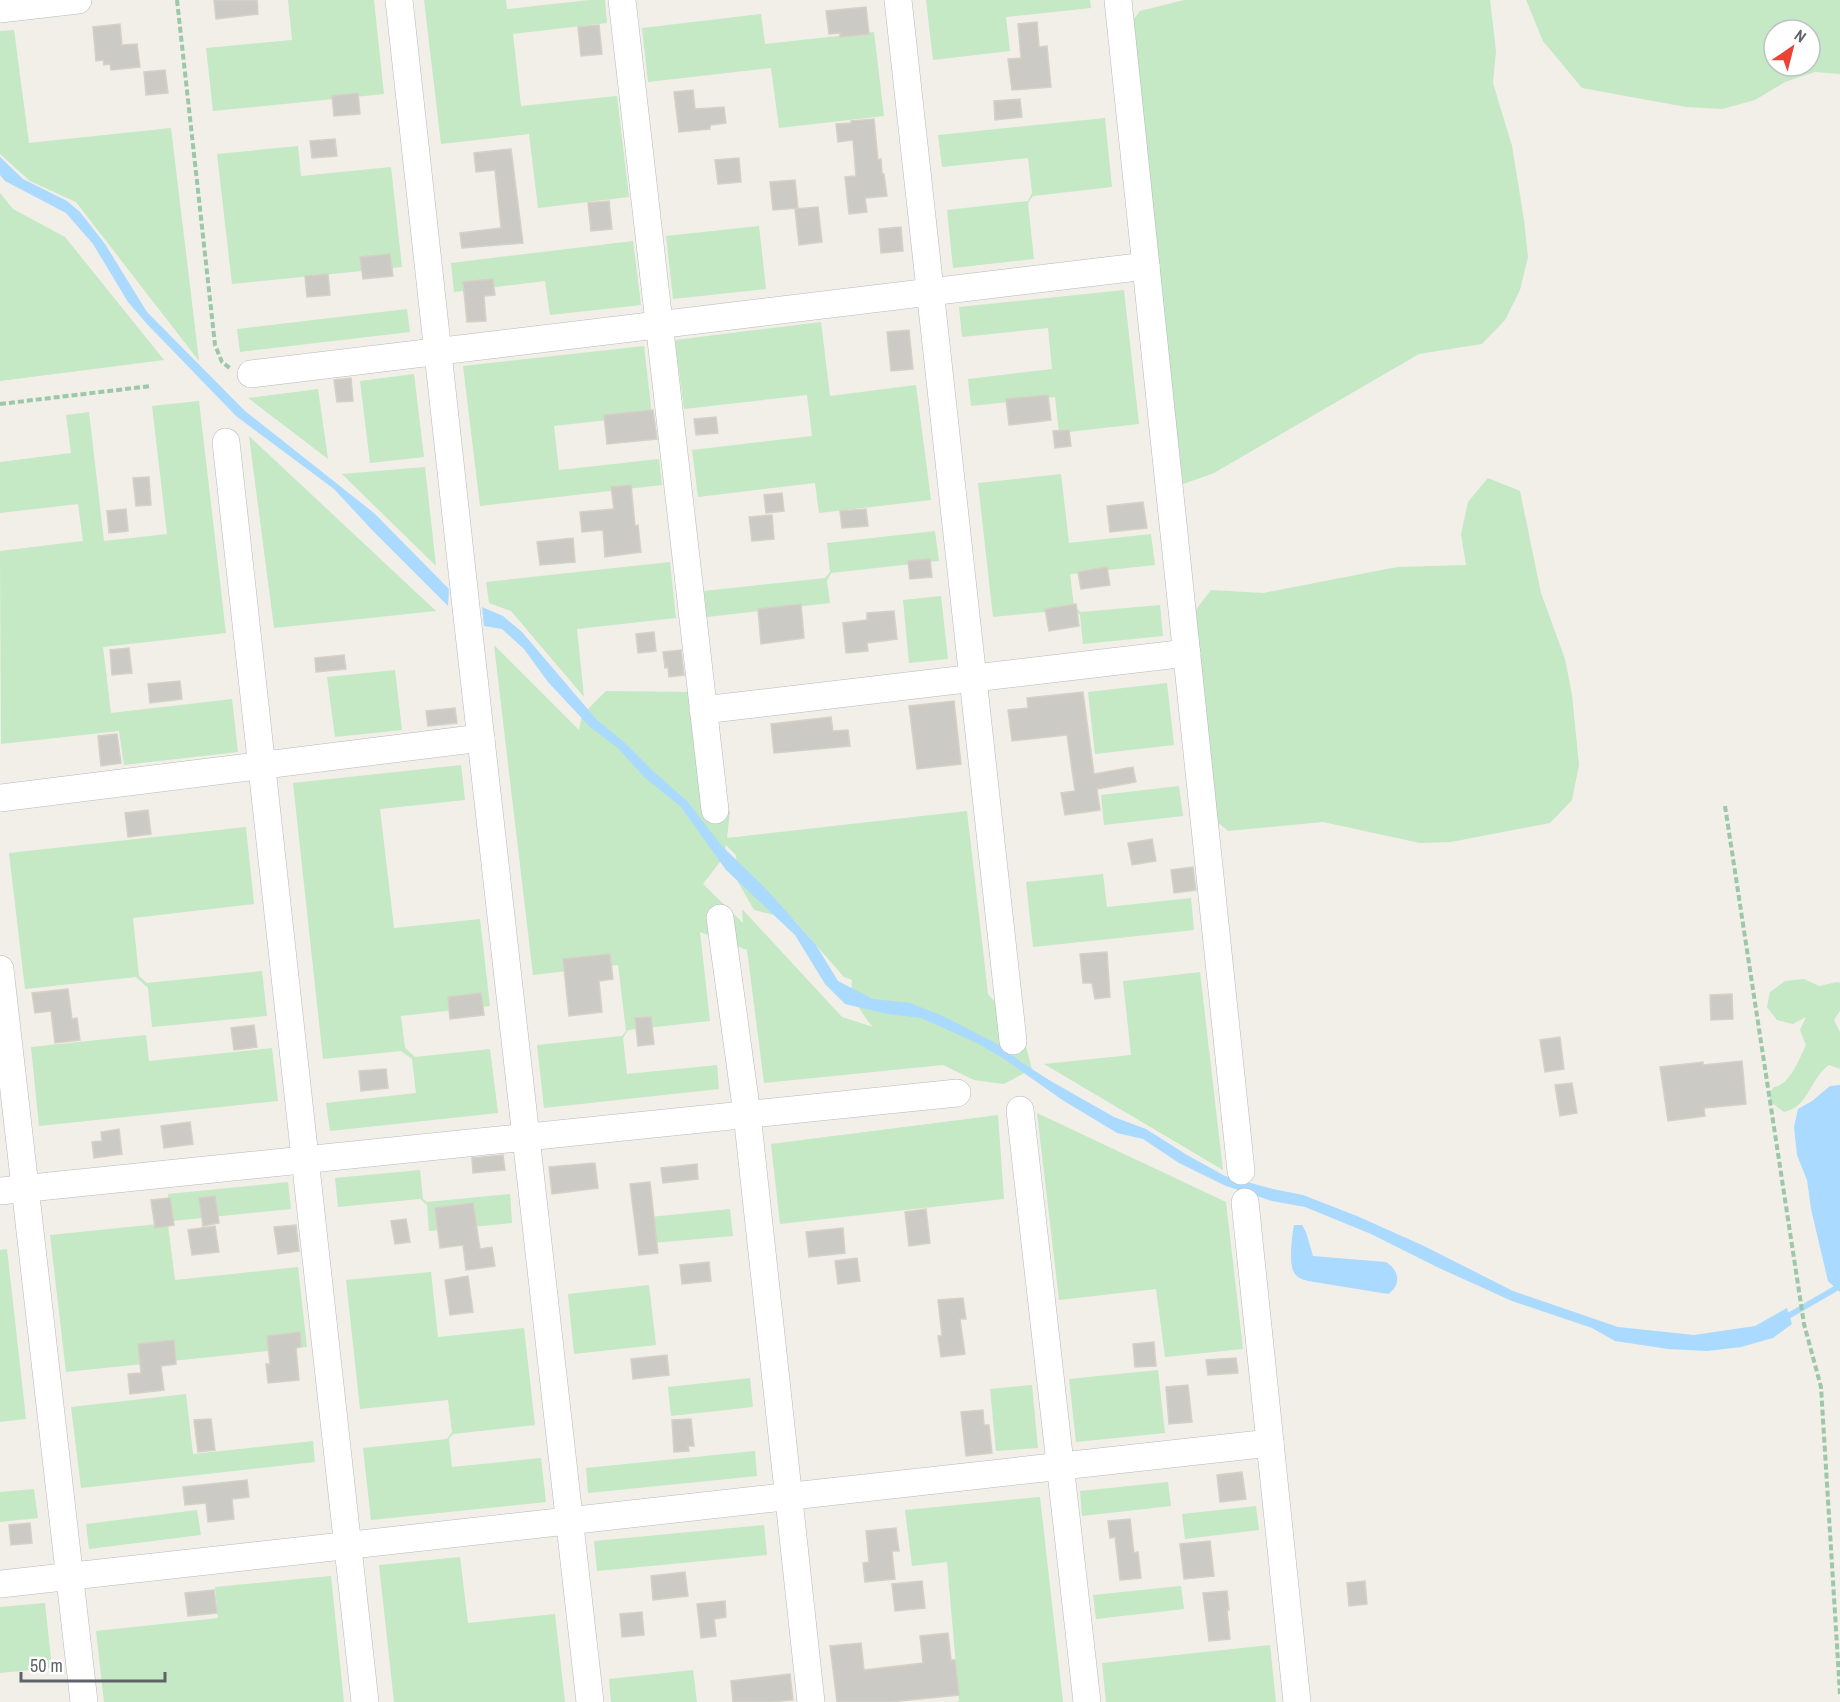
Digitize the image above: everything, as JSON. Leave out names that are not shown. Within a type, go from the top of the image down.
[{"type":"street","points":[[0,9],[78,0]]},
{"type":"street","points":[[399,0],[590,1702]]},
{"type":"street","points":[[622,0],[715,810]]},
{"type":"street","points":[[898,0],[1014,1041]]},
{"type":"street","points":[[1118,0],[1241,1171]]},
{"type":"street","points":[[251,374],[1146,266]]},
{"type":"street","points":[[226,442],[365,1702]]},
{"type":"street","points":[[703,710],[1187,653]]},
{"type":"street","points":[[0,798],[481,738]]},
{"type":"street","points":[[720,918],[747,1114],[812,1702]]},
{"type":"street","points":[[0,969],[13,1190],[70,1577],[84,1702]]},
{"type":"street","points":[[13,1190],[957,1093]]},
{"type":"street","points":[[1020,1110],[1087,1702]]},
{"type":"street","points":[[1245,1202],[1297,1702]]},
{"type":"street","points":[[0,1584],[1270,1443]]},
{"type":"path","points":[[177,0],[214,345]]},
{"type":"path","points":[[0,404],[151,386]]},
{"type":"path","points":[[1725,806],[1804,1324],[1821,1387],[1840,1694]]},
{"type":"green space","points":[[288,0],[374,0],[384,94],[213,111],[206,48],[292,40]]},
{"type":"green space","points":[[424,0],[506,0],[507,9],[605,0],[607,23],[513,34],[521,106],[617,96],[629,197],[538,208],[529,134],[441,144]]},
{"type":"green space","points":[[926,0],[1090,0],[1091,8],[1006,17],[1010,51],[933,60]]},
{"type":"green space","points":[[1184,0],[1490,0],[1496,51],[1493,83],[1512,146],[1528,257],[1520,290],[1505,320],[1482,344],[1419,354],[1214,473],[1183,484],[1150,201],[1146,135],[1141,101],[1121,35],[1140,11]]},
{"type":"green space","points":[[1526,0],[1840,0],[1840,74],[1822,73],[1822,18],[1762,18],[1762,78],[1797,78],[1785,82],[1755,100],[1722,109],[1686,107],[1582,88],[1543,41]]},
{"type":"green space","points":[[761,14],[765,44],[874,32],[884,116],[779,128],[771,68],[648,82],[642,28]]},
{"type":"green space","points":[[14,30],[29,143],[171,128],[199,361],[76,202],[30,181],[0,154],[0,31]]},
{"type":"green space","points":[[1105,118],[1112,187],[1033,196],[1028,203],[1034,259],[953,268],[947,210],[1028,201],[1032,193],[1028,158],[942,167],[938,135]]},
{"type":"green space","points":[[298,146],[301,176],[391,167],[402,267],[232,284],[217,154]]},
{"type":"green space","points":[[0,193],[13,209],[65,237],[164,360],[0,381]]},
{"type":"green space","points":[[759,226],[766,289],[673,299],[666,236]]},
{"type":"green space","points":[[633,241],[641,305],[550,315],[545,281],[454,292],[451,263]]},
{"type":"green space","points":[[1124,290],[1139,424],[1059,433],[1055,397],[971,406],[968,379],[1052,369],[1048,328],[962,337],[959,307]]},
{"type":"green space","points":[[407,309],[410,332],[240,352],[237,329]]},
{"type":"green space","points":[[821,322],[830,396],[916,385],[931,500],[819,513],[815,483],[698,497],[692,450],[812,436],[807,395],[684,409],[675,340]]},
{"type":"green space","points":[[644,346],[652,415],[554,426],[559,470],[659,459],[662,485],[480,506],[463,366]]},
{"type":"green space","points":[[414,374],[424,457],[370,463],[360,381]]},
{"type":"green space","points":[[318,389],[328,459],[248,398]]},
{"type":"green space","points":[[199,401],[226,633],[103,647],[111,713],[232,699],[238,752],[124,765],[119,731],[1,744],[0,551],[83,541],[78,504],[0,513],[0,462],[71,453],[66,415],[89,412],[104,541],[167,534],[152,406]]},
{"type":"green space","points":[[249,436],[436,611],[274,628]]},
{"type":"green space","points":[[425,467],[436,566],[342,474]]},
{"type":"green space","points":[[1061,474],[1069,543],[1151,534],[1155,565],[1070,574],[1074,607],[1081,612],[1160,605],[1163,636],[1083,644],[1080,615],[1074,609],[993,617],[978,483]]},
{"type":"green space","points":[[1488,478],[1520,491],[1541,593],[1565,659],[1572,695],[1579,765],[1572,800],[1550,823],[1451,842],[1420,843],[1323,822],[1228,831],[1205,811],[1191,616],[1211,590],[1263,593],[1397,567],[1466,565],[1461,534],[1468,502]]},
{"type":"green space","points":[[935,531],[939,561],[831,573],[827,581],[830,603],[707,617],[704,591],[825,578],[830,572],[827,543]]},
{"type":"green space","points":[[670,562],[676,618],[577,629],[584,697],[511,611],[489,603],[486,582]]},
{"type":"green space","points":[[941,596],[948,659],[909,663],[903,600]]},
{"type":"green space","points":[[494,645],[579,730],[582,715],[606,691],[693,692],[703,781],[730,811],[727,838],[967,811],[988,994],[1023,1035],[1032,1069],[1004,1084],[974,1080],[943,1065],[764,1083],[747,950],[700,932],[710,1021],[628,1030],[623,1038],[627,1074],[717,1065],[719,1089],[544,1108],[537,1045],[622,1036],[626,1031],[618,965],[533,975]],"holes":[[[726,845],[736,855],[738,882],[754,910],[794,920],[844,977],[852,980],[855,999],[873,1027],[842,1017],[742,909],[743,923],[703,884],[723,858]]]},
{"type":"green space","points":[[395,670],[402,730],[335,737],[327,677]]},
{"type":"green space","points":[[1167,683],[1174,745],[1095,754],[1088,692]]},
{"type":"green space","points":[[461,765],[465,800],[380,809],[394,928],[480,919],[490,1006],[401,1016],[405,1048],[415,1057],[490,1049],[498,1113],[330,1131],[326,1103],[416,1093],[412,1059],[401,1051],[323,1059],[293,783]]},
{"type":"green space","points":[[1179,786],[1183,816],[1104,825],[1101,795]]},
{"type":"green space","points":[[246,827],[254,904],[133,918],[139,976],[147,983],[262,971],[267,1016],[152,1027],[148,988],[136,977],[25,989],[9,853]]},
{"type":"green space","points":[[1103,874],[1107,907],[1191,898],[1194,930],[1033,947],[1026,882]]},
{"type":"green space","points":[[1200,972],[1223,1170],[1044,1064],[1131,1055],[1123,981]]},
{"type":"green space","points":[[1804,979],[1819,986],[1840,983],[1840,1011],[1834,1020],[1840,1032],[1840,1069],[1829,1065],[1817,1077],[1799,1104],[1784,1112],[1771,1102],[1768,1094],[1790,1076],[1797,1064],[1806,1045],[1800,1030],[1806,1017],[1793,1024],[1777,1020],[1767,1007],[1770,992],[1785,981]]},
{"type":"green space","points":[[146,1035],[149,1061],[272,1048],[278,1101],[39,1126],[31,1047]]},
{"type":"green space","points":[[1037,1113],[1226,1202],[1243,1349],[1165,1357],[1156,1289],[1059,1300]]},
{"type":"green space","points":[[998,1115],[1004,1199],[780,1224],[771,1144]]},
{"type":"green space","points":[[420,1170],[423,1199],[427,1202],[510,1194],[512,1223],[429,1231],[427,1205],[420,1199],[338,1207],[335,1178]]},
{"type":"green space","points":[[288,1182],[291,1209],[172,1221],[168,1225],[175,1280],[298,1267],[307,1347],[66,1372],[50,1235],[168,1223],[171,1219],[168,1194]]},
{"type":"green space","points":[[730,1209],[733,1236],[652,1243],[650,1217]]},
{"type":"green space","points":[[7,1249],[26,1419],[0,1422],[0,1250]]},
{"type":"green space","points":[[431,1272],[438,1337],[524,1328],[535,1425],[453,1434],[449,1439],[452,1467],[541,1458],[546,1502],[371,1520],[363,1448],[447,1439],[452,1432],[448,1400],[360,1409],[346,1280]]},
{"type":"green space","points":[[649,1285],[656,1345],[574,1354],[568,1294]]},
{"type":"green space","points":[[1158,1370],[1165,1433],[1076,1442],[1069,1379]]},
{"type":"green space","points":[[750,1378],[753,1407],[671,1416],[668,1387]]},
{"type":"green space","points":[[1032,1385],[1038,1448],[996,1451],[990,1389]]},
{"type":"green space","points":[[186,1394],[193,1454],[313,1441],[315,1462],[81,1488],[71,1407]]},
{"type":"green space","points":[[755,1451],[757,1476],[588,1493],[586,1468]]},
{"type":"green space","points":[[1168,1482],[1171,1506],[1082,1516],[1080,1491]]},
{"type":"green space","points":[[34,1489],[38,1518],[0,1522],[0,1492]]},
{"type":"green space","points":[[1040,1497],[1063,1702],[956,1702],[959,1701],[947,1562],[912,1566],[905,1510]]},
{"type":"green space","points":[[1256,1506],[1259,1530],[1185,1539],[1182,1514]]},
{"type":"green space","points":[[197,1510],[201,1535],[89,1549],[86,1524]]},
{"type":"green space","points":[[764,1525],[767,1555],[597,1571],[594,1541]]},
{"type":"green space","points":[[460,1557],[468,1623],[555,1614],[565,1702],[394,1702],[379,1565]]},
{"type":"green space","points":[[331,1576],[344,1702],[104,1702],[96,1631],[218,1618],[215,1587]]},
{"type":"green space","points":[[1181,1586],[1184,1609],[1096,1619],[1093,1595]]},
{"type":"green space","points":[[45,1603],[52,1668],[0,1673],[0,1607]]},
{"type":"green space","points":[[1270,1645],[1276,1702],[1106,1702],[1102,1663]]},
{"type":"green space","points":[[693,1670],[697,1702],[611,1702],[609,1679]]},
{"type":"water","points":[[0,157],[23,179],[67,201],[80,212],[105,244],[147,312],[245,411],[374,513],[449,589],[448,606],[334,489],[236,416],[128,302],[93,244],[66,213],[5,181],[0,175]]},
{"type":"water","points":[[482,607],[503,616],[522,632],[597,720],[687,801],[721,845],[767,890],[816,945],[838,981],[873,999],[910,1003],[943,1016],[1003,1047],[1049,1080],[1114,1117],[1146,1129],[1225,1176],[1303,1195],[1357,1216],[1424,1246],[1513,1291],[1618,1327],[1694,1335],[1755,1326],[1787,1308],[1792,1324],[1773,1338],[1741,1347],[1707,1351],[1668,1349],[1615,1341],[1592,1328],[1512,1301],[1371,1234],[1305,1207],[1272,1201],[1226,1186],[1179,1163],[1143,1139],[1117,1133],[977,1043],[921,1018],[887,1014],[845,1004],[825,984],[795,935],[726,870],[681,807],[644,777],[618,748],[590,727],[548,682],[524,649],[502,629],[484,626]]},
{"type":"water","points":[[1840,1085],[1840,1292],[1828,1281],[1811,1209],[1807,1180],[1797,1155],[1794,1127],[1798,1109],[1830,1086]]},
{"type":"water","points":[[1294,1225],[1302,1225],[1313,1256],[1386,1262],[1396,1273],[1395,1286],[1388,1294],[1299,1278],[1292,1265]]},
{"type":"building","points":[[214,0],[257,0],[258,14],[216,19]]},
{"type":"building","points":[[866,7],[869,34],[840,37],[840,33],[829,34],[826,11]]},
{"type":"building","points":[[1037,22],[1039,47],[1047,46],[1051,87],[1012,90],[1008,59],[1021,58],[1018,24]]},
{"type":"building","points":[[120,24],[122,45],[137,44],[140,67],[111,70],[110,64],[104,65],[103,60],[96,61],[93,27]]},
{"type":"building","points":[[599,25],[602,54],[581,56],[578,27]]},
{"type":"building","points":[[165,70],[168,93],[146,95],[144,72]]},
{"type":"building","points":[[693,90],[695,109],[724,107],[726,123],[710,125],[710,129],[679,132],[674,92]]},
{"type":"building","points":[[358,93],[360,114],[334,116],[332,96]]},
{"type":"building","points":[[1020,99],[1022,117],[995,120],[994,101]]},
{"type":"building","points":[[874,119],[878,160],[881,159],[887,196],[865,198],[867,212],[849,214],[845,177],[856,176],[853,140],[838,142],[836,124]]},
{"type":"building","points":[[335,139],[337,156],[312,158],[310,141]]},
{"type":"building","points":[[511,149],[523,243],[462,248],[460,233],[501,228],[495,170],[476,172],[474,153]]},
{"type":"building","points":[[739,158],[741,182],[718,184],[715,160]]},
{"type":"building","points":[[795,180],[798,208],[773,210],[770,182]]},
{"type":"building","points":[[609,201],[612,229],[591,231],[588,203]]},
{"type":"building","points":[[818,207],[822,242],[799,245],[795,209]]},
{"type":"building","points":[[901,227],[903,251],[881,253],[879,229]]},
{"type":"building","points":[[390,254],[393,276],[363,279],[360,257]]},
{"type":"building","points":[[328,274],[330,295],[307,297],[305,276]]},
{"type":"building","points":[[493,279],[495,295],[484,296],[486,321],[467,322],[463,282]]},
{"type":"building","points":[[909,330],[913,369],[891,371],[887,332]]},
{"type":"building","points":[[351,378],[353,401],[337,402],[334,380]]},
{"type":"building","points":[[1048,395],[1051,420],[1009,425],[1006,399]]},
{"type":"building","points":[[653,410],[657,439],[607,444],[604,415]]},
{"type":"building","points":[[716,417],[718,433],[696,435],[694,419]]},
{"type":"building","points":[[1069,430],[1071,446],[1055,448],[1053,431]]},
{"type":"building","points":[[149,477],[151,505],[136,506],[133,478]]},
{"type":"building","points":[[631,485],[635,526],[638,525],[641,552],[605,557],[603,530],[582,532],[580,512],[614,509],[611,487]]},
{"type":"building","points":[[782,493],[784,511],[766,513],[764,495]]},
{"type":"building","points":[[1143,502],[1147,528],[1110,532],[1107,506]]},
{"type":"building","points":[[126,509],[128,531],[109,533],[107,511]]},
{"type":"building","points":[[866,509],[868,526],[842,528],[840,511]]},
{"type":"building","points":[[772,515],[774,539],[752,541],[749,517]]},
{"type":"building","points":[[573,538],[575,562],[540,565],[537,542]]},
{"type":"building","points":[[930,559],[932,577],[910,579],[908,561]]},
{"type":"building","points":[[1107,567],[1110,585],[1081,589],[1078,572]]},
{"type":"building","points":[[801,604],[804,638],[761,644],[758,609]]},
{"type":"building","points":[[1076,604],[1079,626],[1049,631],[1045,609]]},
{"type":"building","points":[[894,611],[897,639],[867,643],[868,651],[846,653],[843,623],[867,620],[867,613]]},
{"type":"building","points":[[654,632],[656,651],[638,653],[636,634]]},
{"type":"building","points":[[129,648],[132,673],[112,675],[110,650]]},
{"type":"building","points":[[681,650],[684,675],[669,677],[663,652]]},
{"type":"building","points":[[344,655],[346,669],[316,672],[315,658]]},
{"type":"building","points":[[180,681],[182,699],[150,703],[148,684]]},
{"type":"building","points":[[1083,692],[1094,774],[1133,767],[1136,782],[1097,789],[1100,810],[1065,815],[1061,793],[1075,791],[1067,735],[1012,741],[1008,710],[1028,708],[1027,698]]},
{"type":"building","points":[[954,701],[961,764],[917,769],[909,706]]},
{"type":"building","points":[[455,708],[457,723],[428,726],[426,711]]},
{"type":"building","points":[[831,717],[833,731],[848,730],[850,746],[774,753],[771,724]]},
{"type":"building","points":[[117,734],[121,763],[101,766],[98,736]]},
{"type":"building","points":[[148,810],[151,834],[128,837],[125,813]]},
{"type":"building","points":[[1152,839],[1156,861],[1132,865],[1128,843]]},
{"type":"building","points":[[1193,867],[1196,890],[1174,893],[1171,870]]},
{"type":"building","points":[[1107,952],[1110,997],[1095,999],[1092,983],[1083,983],[1080,954]]},
{"type":"building","points":[[610,954],[613,979],[599,981],[602,1012],[569,1016],[563,959]]},
{"type":"building","points":[[68,989],[72,1019],[77,1018],[80,1040],[55,1043],[51,1011],[35,1013],[32,993]]},
{"type":"building","points":[[481,993],[484,1015],[450,1019],[448,997]]},
{"type":"building","points":[[1732,994],[1733,1019],[1711,1020],[1710,995]]},
{"type":"building","points":[[651,1017],[654,1044],[638,1046],[635,1018]]},
{"type":"building","points":[[254,1025],[257,1047],[234,1050],[231,1028]]},
{"type":"building","points":[[1560,1037],[1564,1069],[1545,1072],[1540,1040]]},
{"type":"building","points":[[1742,1061],[1746,1104],[1704,1108],[1705,1116],[1668,1121],[1660,1067],[1703,1062],[1703,1065]]},
{"type":"building","points":[[386,1069],[388,1088],[361,1091],[359,1071]]},
{"type":"building","points":[[1572,1083],[1577,1113],[1560,1116],[1555,1085]]},
{"type":"building","points":[[190,1122],[193,1144],[164,1148],[161,1126]]},
{"type":"building","points":[[119,1129],[122,1154],[94,1158],[92,1142],[102,1141],[101,1132]]},
{"type":"building","points":[[503,1155],[505,1170],[473,1173],[472,1158]]},
{"type":"building","points":[[595,1163],[598,1188],[552,1194],[549,1167]]},
{"type":"building","points":[[697,1164],[698,1179],[663,1183],[661,1168]]},
{"type":"building","points":[[650,1182],[658,1253],[639,1255],[630,1184]]},
{"type":"building","points":[[215,1196],[219,1223],[203,1226],[199,1198]]},
{"type":"building","points":[[170,1198],[174,1225],[155,1228],[151,1200]]},
{"type":"building","points":[[473,1203],[480,1249],[492,1247],[495,1266],[466,1270],[463,1245],[440,1248],[435,1208]]},
{"type":"building","points":[[926,1209],[930,1243],[909,1246],[905,1212]]},
{"type":"building","points":[[406,1219],[410,1242],[395,1244],[391,1221]]},
{"type":"building","points":[[296,1225],[299,1251],[278,1254],[274,1227]]},
{"type":"building","points":[[215,1226],[219,1252],[192,1255],[188,1230]]},
{"type":"building","points":[[843,1228],[845,1253],[809,1257],[806,1232]]},
{"type":"building","points":[[857,1258],[860,1281],[838,1284],[835,1261]]},
{"type":"building","points":[[709,1262],[711,1281],[682,1284],[680,1265]]},
{"type":"building","points":[[468,1276],[473,1312],[450,1315],[445,1280]]},
{"type":"building","points":[[963,1298],[966,1319],[960,1319],[965,1354],[941,1357],[938,1336],[942,1336],[938,1300]]},
{"type":"building","points":[[300,1332],[301,1347],[296,1348],[299,1380],[268,1383],[266,1364],[270,1364],[267,1336]]},
{"type":"building","points":[[174,1340],[176,1364],[161,1366],[164,1390],[130,1394],[128,1374],[141,1373],[138,1344]]},
{"type":"building","points":[[1154,1342],[1156,1366],[1135,1367],[1133,1344]]},
{"type":"building","points":[[667,1355],[669,1375],[633,1379],[631,1359]]},
{"type":"building","points":[[1236,1358],[1238,1373],[1208,1375],[1206,1360]]},
{"type":"building","points":[[1188,1385],[1192,1422],[1169,1424],[1166,1387]]},
{"type":"building","points":[[983,1410],[984,1425],[989,1425],[992,1453],[966,1456],[961,1412]]},
{"type":"building","points":[[211,1419],[215,1450],[198,1452],[194,1420]]},
{"type":"building","points":[[691,1419],[694,1446],[688,1446],[689,1451],[674,1452],[672,1420]]},
{"type":"building","points":[[1242,1472],[1246,1499],[1220,1502],[1217,1475]]},
{"type":"building","points":[[247,1480],[249,1497],[232,1499],[234,1519],[208,1522],[206,1503],[185,1505],[183,1487]]},
{"type":"building","points":[[1130,1519],[1134,1553],[1138,1552],[1141,1578],[1120,1580],[1115,1537],[1110,1538],[1108,1521]]},
{"type":"building","points":[[30,1523],[32,1543],[11,1545],[9,1525]]},
{"type":"building","points":[[896,1528],[899,1551],[892,1551],[895,1579],[865,1582],[863,1563],[869,1562],[866,1531]]},
{"type":"building","points":[[1210,1541],[1214,1576],[1184,1579],[1180,1544]]},
{"type":"building","points":[[685,1572],[688,1596],[653,1600],[651,1576]]},
{"type":"building","points":[[922,1581],[925,1608],[895,1611],[892,1584]]},
{"type":"building","points":[[1365,1581],[1367,1604],[1349,1606],[1347,1583]]},
{"type":"building","points":[[214,1590],[217,1613],[188,1616],[185,1593]]},
{"type":"building","points":[[1227,1591],[1230,1639],[1209,1641],[1203,1593]]},
{"type":"building","points":[[725,1601],[726,1617],[714,1619],[716,1636],[701,1638],[697,1604]]},
{"type":"building","points":[[642,1612],[644,1635],[622,1637],[620,1614]]},
{"type":"building","points":[[948,1633],[951,1660],[955,1660],[959,1695],[889,1702],[837,1702],[830,1646],[861,1643],[864,1670],[923,1663],[920,1636]]},
{"type":"building","points":[[790,1674],[793,1700],[733,1702],[731,1681]]},
{"type":"waterway","points":[[1783,1319],[1840,1286]]}]
